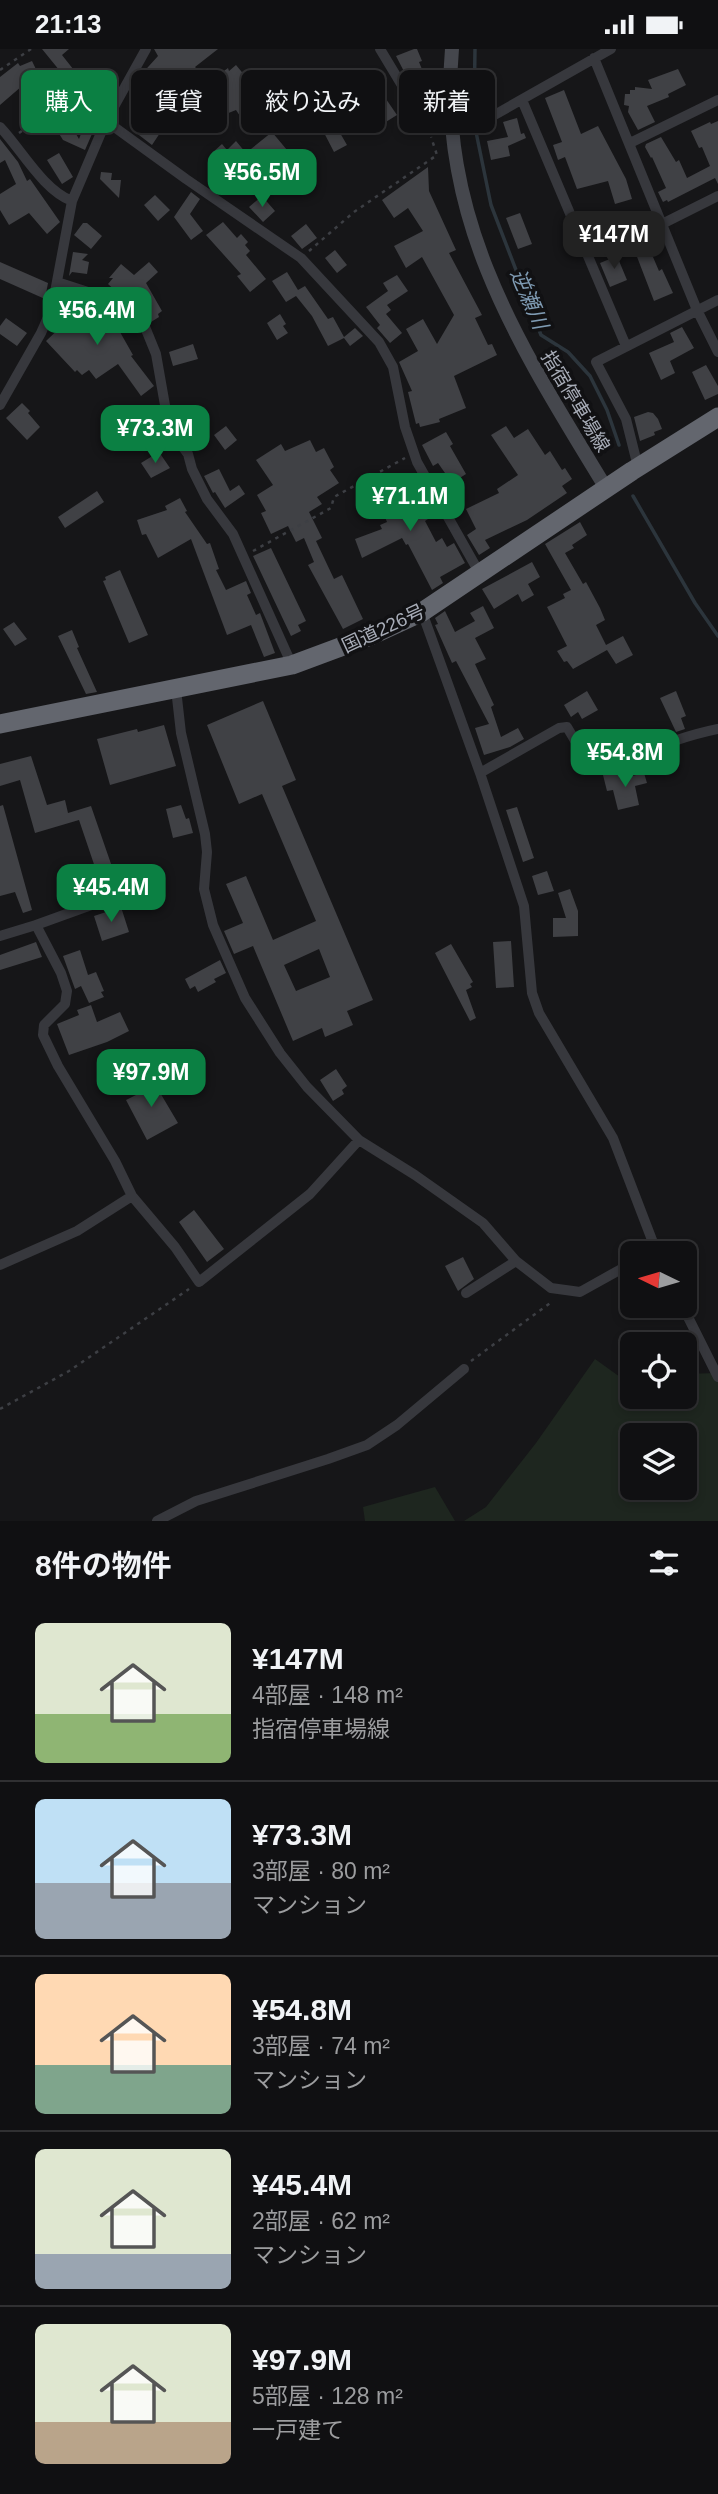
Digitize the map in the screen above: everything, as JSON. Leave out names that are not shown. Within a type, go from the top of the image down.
[{"type":"highway","name":"国道226号","points":[[0,724],[292,665],[359,641],[422,612],[606,488],[718,417]]},
{"type":"main road","name":"指宿停車場線","points":[[452,49],[452,70]]},
{"type":"main road","name":"指宿停車場線","points":[[454,133],[459,179],[470,225],[497,297],[528,359],[606,488]]},
{"type":"street","points":[[117,101],[146,49]]},
{"type":"street","points":[[380,49],[399,80]]},
{"type":"street","points":[[495,116],[611,49]]},
{"type":"street","points":[[594,58],[697,310],[718,352]]},
{"type":"street","points":[[522,100],[625,346]]},
{"type":"street","points":[[630,143],[718,100]]},
{"type":"street","points":[[0,127],[38,173],[64,198],[72,201]]},
{"type":"street","points":[[117,129],[301,258],[379,342],[388,355],[414,454],[480,574]]},
{"type":"street","points":[[0,405],[41,333],[52,308],[72,201],[101,133]]},
{"type":"street","points":[[662,224],[718,196]]},
{"type":"street","points":[[57,282],[121,302],[130,307],[145,327],[156,354],[169,428],[188,454],[192,469],[207,499],[233,534],[292,665]]},
{"type":"street","points":[[638,467],[626,419],[596,362],[718,300]]},
{"type":"street","points":[[422,612],[524,906],[532,993],[539,1013],[613,1138],[650,1241]]},
{"type":"street","points":[[176,689],[181,733],[205,834],[205,894],[222,949],[245,998],[280,1053],[307,1087],[359,1140],[484,1223],[516,1261],[551,1288],[580,1292],[620,1270]]},
{"type":"street","points":[[480,773],[559,728],[567,727],[572,732],[590,766],[599,769],[638,758],[672,741],[718,729]]},
{"type":"street","points":[[0,936],[119,895]]},
{"type":"street","points":[[36,925],[61,973],[67,991],[65,1004],[44,1025],[43,1035],[132,1196],[200,1282],[310,1194],[359,1140]]},
{"type":"street","points":[[0,1265],[77,1231],[132,1196]]},
{"type":"street","points":[[466,1293],[516,1261]]},
{"type":"street","points":[[688,1318],[718,1377]]},
{"type":"street","points":[[157,1521],[196,1501],[367,1445],[397,1425],[464,1369]]},
{"type":"path","points":[[0,69],[31,49]]},
{"type":"path","points":[[11,139],[21,132]]},
{"type":"path","points":[[301,258],[354,212],[437,155],[430,133]]},
{"type":"path","points":[[244,556],[331,508],[334,497],[414,454]]},
{"type":"path","points":[[0,1409],[69,1371],[200,1282]]},
{"type":"path","points":[[464,1369],[476,1356],[567,1291]]},
{"type":"shaded area","points":[[595,1359],[620,1377],[620,1409],[697,1409],[697,1374],[718,1373],[718,1521],[464,1521],[486,1507],[536,1443]]},
{"type":"shaded area","points":[[435,1487],[455,1521],[365,1521],[363,1507]]},
{"type":"building","points":[[42,49],[69,49],[62,55],[74,70],[59,70]]},
{"type":"building","points":[[154,49],[218,49],[195,67],[198,70],[145,70],[158,56]]},
{"type":"building","points":[[417,49],[422,70],[403,70],[396,56]]},
{"type":"building","points":[[32,61],[36,70],[21,70],[21,87],[0,105],[0,77],[18,63],[20,66]]},
{"type":"building","points":[[236,65],[241,71],[240,116],[236,110],[227,114],[225,70],[228,68],[229,71]]},
{"type":"building","points":[[678,69],[686,85],[668,94],[669,97],[647,106],[655,122],[638,130],[628,112],[629,106],[624,105],[625,94],[630,94],[630,90],[635,90],[635,87],[652,89],[648,80]]},
{"type":"building","points":[[564,90],[581,134],[598,126],[626,179],[632,199],[615,204],[608,181],[577,189],[565,157],[558,160],[553,145],[562,142],[545,98]]},
{"type":"building","points":[[385,100],[397,115],[385,122]]},
{"type":"building","points":[[517,118],[521,134],[524,133],[526,138],[508,146],[510,156],[491,160],[487,141],[508,137],[503,122]]},
{"type":"building","points":[[718,121],[718,184],[715,178],[663,202],[658,192],[666,188],[645,147],[646,144],[661,137],[676,162],[679,160],[687,178],[710,166],[691,131]]},
{"type":"building","points":[[59,133],[75,133],[79,139],[81,133],[92,133],[85,150],[63,140]]},
{"type":"building","points":[[136,133],[160,133],[152,145]]},
{"type":"building","points":[[273,133],[287,150],[283,153],[302,174],[290,186],[280,174],[263,191],[246,174],[235,185],[223,172],[226,169],[212,153],[222,144],[227,150],[236,141],[246,153]]},
{"type":"building","points":[[324,133],[340,133],[347,145],[334,152]]},
{"type":"building","points":[[0,139],[18,162],[27,181],[30,179],[60,222],[47,234],[29,213],[9,225],[0,210],[0,194],[16,184],[5,160],[0,163]]},
{"type":"building","points":[[59,153],[73,177],[62,184],[47,160]]},
{"type":"building","points":[[428,167],[429,191],[456,250],[449,253],[482,315],[475,318],[488,345],[492,344],[497,355],[454,376],[466,408],[439,419],[440,422],[420,427],[419,423],[416,424],[408,392],[412,391],[399,362],[418,351],[406,329],[423,319],[437,344],[454,315],[422,257],[406,268],[394,246],[423,231],[408,208],[394,218],[382,200]]},
{"type":"building","points":[[101,172],[112,173],[111,180],[121,180],[119,198],[100,179]]},
{"type":"building","points":[[191,192],[200,199],[190,214],[203,231],[191,240],[174,217]]},
{"type":"building","points":[[155,195],[170,210],[158,221],[144,205]]},
{"type":"building","points":[[262,196],[275,211],[263,222],[249,207]]},
{"type":"building","points":[[520,213],[532,244],[518,249],[506,218]]},
{"type":"building","points":[[602,221],[609,239],[592,245],[584,227]]},
{"type":"building","points":[[223,222],[237,238],[241,234],[248,242],[245,245],[250,251],[246,255],[266,279],[250,292],[237,276],[241,274],[206,235]]},
{"type":"building","points":[[83,223],[87,223],[102,236],[91,249],[74,235]]},
{"type":"building","points":[[306,224],[317,238],[302,249],[291,236]]},
{"type":"building","points":[[647,243],[659,271],[662,269],[673,293],[654,301],[634,249]]},
{"type":"building","points":[[335,250],[347,265],[337,273],[325,258]]},
{"type":"building","points":[[73,252],[88,254],[82,260],[89,262],[87,274],[72,272],[69,276]]},
{"type":"building","points":[[617,256],[627,280],[610,287],[600,263]]},
{"type":"building","points":[[0,262],[48,283],[45,299],[0,279]]},
{"type":"building","points":[[149,262],[158,272],[146,283],[162,311],[158,314],[159,317],[151,322],[140,304],[137,306],[130,298],[119,294],[108,284],[113,278],[109,278],[121,264],[134,275]]},
{"type":"building","points":[[287,272],[298,290],[305,286],[328,319],[333,317],[344,337],[355,328],[363,336],[350,346],[344,338],[328,346],[312,316],[296,296],[286,302],[272,281]]},
{"type":"building","points":[[397,275],[408,291],[387,305],[391,310],[386,314],[402,333],[390,343],[377,328],[380,325],[366,307],[388,291],[383,283]]},
{"type":"building","points":[[69,305],[83,321],[99,313],[101,316],[112,308],[120,311],[124,315],[116,320],[122,331],[120,332],[133,355],[131,356],[154,386],[141,396],[118,364],[96,379],[89,370],[82,375],[77,370],[75,372],[46,341],[66,322],[59,314]]},
{"type":"building","points":[[280,314],[288,333],[277,340],[267,323]]},
{"type":"building","points":[[6,318],[27,333],[17,346],[0,334],[0,326]]},
{"type":"building","points":[[682,327],[694,348],[670,361],[675,373],[661,380],[649,353],[674,342],[670,333]]},
{"type":"building","points":[[193,344],[198,359],[173,366],[169,352]]},
{"type":"building","points":[[706,365],[718,386],[718,394],[705,400],[692,372]]},
{"type":"building","points":[[22,403],[40,427],[27,440],[6,418]]},
{"type":"building","points":[[195,407],[204,433],[194,436],[191,426],[183,429],[177,413]]},
{"type":"building","points":[[648,412],[658,419],[662,429],[640,441],[634,417]]},
{"type":"building","points":[[226,426],[237,440],[225,450],[214,435]]},
{"type":"building","points":[[506,426],[514,438],[528,429],[545,455],[550,451],[562,470],[565,468],[572,479],[562,486],[567,493],[527,520],[485,540],[490,548],[479,555],[467,535],[476,529],[466,509],[499,493],[497,489],[518,475],[491,435]]},
{"type":"building","points":[[446,432],[453,444],[450,446],[466,474],[452,483],[438,463],[433,466],[422,445]]},
{"type":"building","points":[[310,440],[316,452],[324,448],[334,467],[330,470],[339,483],[317,497],[322,504],[309,512],[322,538],[316,541],[334,579],[342,575],[363,619],[343,629],[308,565],[314,562],[304,538],[296,542],[288,526],[271,534],[261,513],[266,511],[257,495],[273,485],[256,460],[281,444],[285,451]]},
{"type":"building","points":[[159,452],[170,468],[151,478],[141,463]]},
{"type":"building","points":[[219,469],[230,491],[239,485],[245,494],[225,508],[204,476]]},
{"type":"building","points":[[382,477],[392,492],[409,485],[428,519],[425,521],[436,542],[442,538],[447,547],[454,543],[465,563],[440,577],[443,583],[432,590],[408,544],[406,545],[402,538],[362,558],[355,539],[382,529],[380,525],[387,522],[370,482]]},
{"type":"building","points":[[97,491],[104,502],[65,528],[58,517]]},
{"type":"building","points":[[180,498],[187,511],[185,512],[207,544],[210,543],[219,569],[216,570],[226,590],[246,581],[251,593],[247,595],[256,615],[260,613],[275,653],[264,657],[251,625],[227,635],[191,539],[158,558],[146,534],[142,535],[137,520],[167,510],[165,506]]},
{"type":"building","points":[[580,522],[587,535],[565,553],[583,584],[586,582],[600,608],[605,620],[596,625],[606,645],[623,636],[633,655],[616,664],[607,650],[573,669],[557,651],[567,646],[547,607],[565,598],[563,594],[571,590],[545,544]]},
{"type":"building","points":[[271,548],[306,621],[298,625],[301,631],[291,636],[253,556]]},
{"type":"building","points":[[532,562],[540,577],[528,584],[534,595],[522,602],[518,594],[494,609],[482,589]]},
{"type":"building","points":[[120,570],[148,635],[129,643],[103,581],[106,580],[105,577]]},
{"type":"building","points":[[483,606],[494,628],[475,638],[486,659],[475,664],[494,705],[491,707],[501,737],[518,728],[524,739],[510,747],[484,755],[475,728],[489,724],[456,661],[452,663],[435,625],[438,624],[435,618],[445,611],[455,632],[475,621],[470,613]]},
{"type":"building","points":[[14,622],[27,639],[15,646],[3,629]]},
{"type":"building","points":[[72,630],[97,692],[86,694],[58,636]]},
{"type":"building","points":[[587,691],[598,710],[582,719],[578,712],[571,717],[564,705]]},
{"type":"building","points":[[676,691],[686,716],[681,718],[685,729],[676,732],[660,698]]},
{"type":"building","points":[[263,701],[296,780],[282,786],[373,1000],[347,1011],[353,1025],[325,1037],[322,1028],[293,1041],[253,946],[234,954],[224,931],[243,923],[226,884],[246,876],[273,940],[316,921],[262,794],[239,804],[207,725]],"holes":[[[319,949],[330,977],[296,991],[284,965]]]},
{"type":"building","points":[[164,725],[176,766],[110,785],[97,739]]},
{"type":"building","points":[[603,731],[615,757],[597,759],[586,743]]},
{"type":"building","points":[[31,756],[47,805],[65,800],[68,813],[91,806],[119,887],[64,906],[60,896],[100,882],[79,820],[35,833],[20,780],[0,786],[0,764]]},
{"type":"building","points":[[619,773],[620,779],[644,773],[647,783],[635,786],[639,805],[618,810],[613,790],[607,791],[603,775]]},
{"type":"building","points":[[3,805],[32,910],[23,913],[15,892],[0,896],[0,806]]},
{"type":"building","points":[[181,805],[186,819],[189,818],[193,833],[173,838],[166,809]]},
{"type":"building","points":[[517,807],[534,858],[523,862],[506,810]]},
{"type":"building","points":[[547,871],[554,891],[538,895],[532,876]]},
{"type":"building","points":[[570,889],[578,911],[578,936],[553,937],[553,918],[566,918],[558,893]]},
{"type":"building","points":[[121,907],[129,932],[102,941],[94,916]]},
{"type":"building","points":[[511,941],[514,987],[496,988],[493,942]]},
{"type":"building","points":[[36,942],[42,957],[0,970],[0,955]]},
{"type":"building","points":[[451,944],[473,982],[470,984],[472,987],[466,990],[476,1018],[470,1021],[435,953]]},
{"type":"building","points":[[80,950],[88,975],[96,972],[104,991],[101,992],[104,997],[89,1003],[81,986],[75,989],[63,956]]},
{"type":"building","points":[[220,960],[226,973],[198,992],[195,986],[190,989],[185,979]]},
{"type":"building","points":[[91,1005],[97,1022],[120,1012],[129,1031],[69,1055],[57,1024],[79,1015],[77,1010]]},
{"type":"building","points":[[336,1069],[347,1086],[342,1090],[344,1094],[333,1101],[320,1080]]},
{"type":"building","points":[[149,1074],[178,1123],[147,1140],[126,1100],[144,1091],[138,1080]]},
{"type":"building","points":[[194,1210],[224,1249],[207,1262],[179,1222]]},
{"type":"building","points":[[463,1257],[474,1279],[458,1291],[445,1266]]},
{"type":"waterway","name":"逆瀬川","points":[[475,49],[475,70]]},
{"type":"waterway","name":"逆瀬川","points":[[476,133],[491,205],[541,335],[568,352],[590,376],[607,410],[619,445]]},
{"type":"waterway","name":"逆瀬川","points":[[633,496],[695,603],[718,636]]}]
